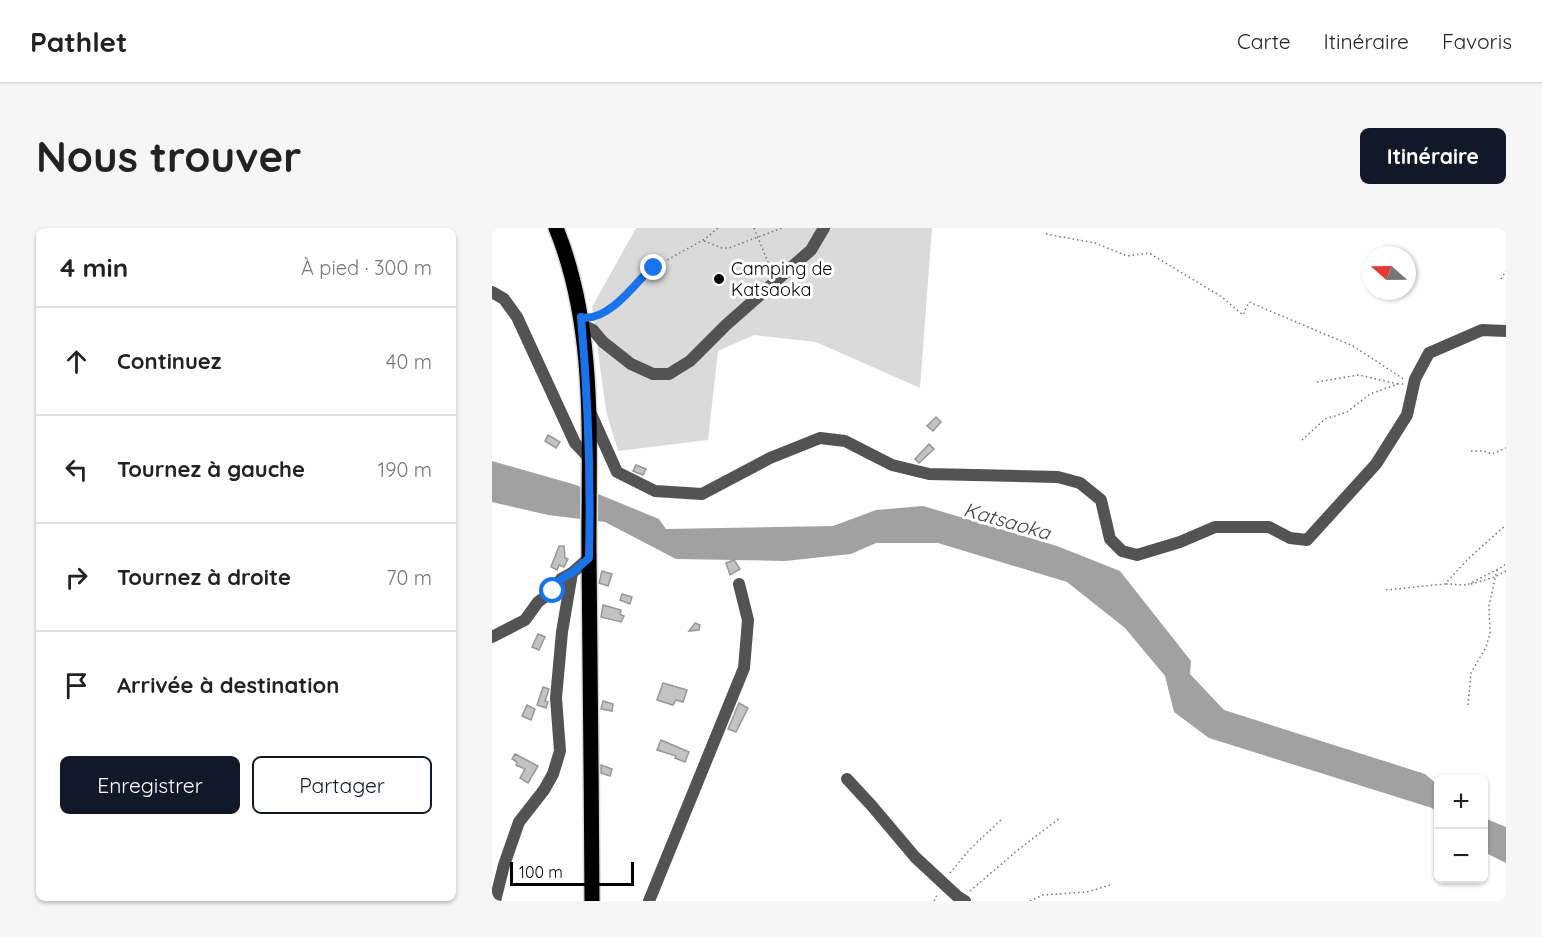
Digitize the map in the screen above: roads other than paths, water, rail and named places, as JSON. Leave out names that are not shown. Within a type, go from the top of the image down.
[{"type":"main road","points":[[556,228],[564,248],[581,321],[586,367],[590,459],[592,901]]},
{"type":"street","points":[[581,321],[631,364],[653,374],[666,376],[690,361],[811,250],[824,228]]},
{"type":"street","points":[[492,292],[504,299],[517,317],[575,443],[590,459]]},
{"type":"street","points":[[588,408],[617,472],[655,490],[702,494],[770,458],[820,438],[845,441],[892,465],[930,474],[1058,477],[1080,483],[1101,500],[1110,539],[1122,551],[1137,555],[1180,542],[1215,527],[1269,526],[1290,538],[1307,540],[1376,464],[1407,415],[1414,385],[1429,353],[1482,330],[1506,331]]},
{"type":"street","points":[[492,638],[525,620],[538,602],[553,591],[561,579],[572,573],[590,551]]},
{"type":"street","points":[[495,901],[504,865],[519,822],[549,782],[560,751],[556,698],[562,632],[572,573]]},
{"type":"street","points":[[649,901],[744,668],[748,620],[739,584]]},
{"type":"street","points":[[847,779],[915,857],[963,900]]},
{"type":"place","name":"Camping de Katsaoka","points":[[719,279]]},
{"type":"water label","name":"Katsaoka","points":[[1007,521]]}]
